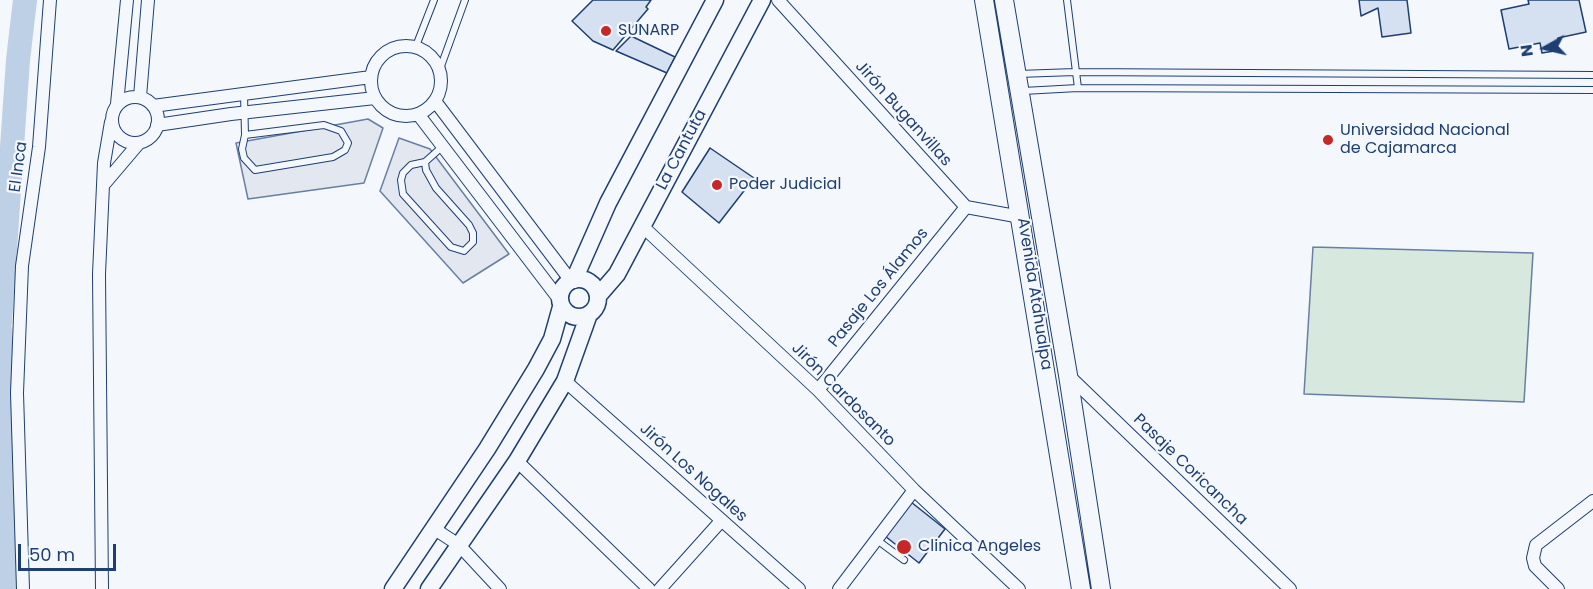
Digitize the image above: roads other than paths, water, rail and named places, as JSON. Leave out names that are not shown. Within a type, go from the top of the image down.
[{"type":"main road","name":"Avenida Atahualpa","points":[[984,0],[1022,217],[1081,589]]},
{"type":"main road","name":"Avenida Atahualpa","points":[[1004,0],[1068,375],[1101,589]]},
{"type":"street","name":"El Inca","points":[[23,589],[17,393],[21,278],[39,147],[50,0]]},
{"type":"street","points":[[102,589],[99,274],[105,183],[104,163],[111,122],[117,104],[127,0]]},
{"type":"street","points":[[140,97],[148,0]]},
{"type":"street","points":[[393,589],[488,449],[536,369],[552,339],[564,286],[572,280],[608,203],[715,0]]},
{"type":"street","name":"La Cantuta","points":[[429,589],[517,461],[565,381],[589,314],[594,309],[598,296],[617,274],[762,0]]},
{"type":"street","name":"Jirón Buganvillas","points":[[778,0],[966,207]]},
{"type":"street","points":[[400,45],[416,46],[430,55],[440,69],[441,86],[435,101],[418,114],[394,114],[375,98],[371,77],[375,63],[385,52],[400,45]]},
{"type":"street","points":[[117,104],[128,97],[140,97],[153,106],[371,77]]},
{"type":"street","points":[[157,125],[244,112],[375,98]]},
{"type":"street","points":[[435,101],[572,280]]},
{"type":"street","points":[[105,183],[139,143],[151,137],[157,125],[153,106]]},
{"type":"street","points":[[418,114],[565,312],[577,318],[589,314]]},
{"type":"street","points":[[111,122],[121,138],[139,143]]},
{"type":"street","points":[[966,207],[1022,217]]},
{"type":"street","name":"Pasaje Los Álamos","points":[[818,390],[966,207]]},
{"type":"street","name":"Jirón Cardosanto","points":[[641,225],[818,390],[914,490],[1019,589]]},
{"type":"street","points":[[572,280],[580,279],[592,285],[598,296]]},
{"type":"street","name":"Pasaje Coricancha","points":[[1068,375],[1290,589]]},
{"type":"street","name":"Jirón Los Nogales","points":[[565,381],[798,589]]},
{"type":"street","points":[[517,461],[649,589]]},
{"type":"street","points":[[839,589],[914,490]]},
{"type":"street","points":[[1558,589],[1536,566],[1533,558],[1536,545],[1593,501]]},
{"type":"street","points":[[660,589],[721,521]]},
{"type":"street","points":[[433,528],[459,545],[500,589]]},
{"type":"lane","points":[[416,46],[434,0]]},
{"type":"lane","points":[[440,69],[465,0]]},
{"type":"lane","points":[[1067,0],[1078,88]]},
{"type":"lane","points":[[997,81],[1017,82],[1075,72],[1593,75]]},
{"type":"lane","points":[[997,81],[1078,88],[1593,90]]},
{"type":"lane","points":[[244,94],[245,135],[242,149],[244,159],[255,170],[262,171],[333,157],[345,150],[348,143],[341,131],[324,125],[245,135]]},
{"type":"lane","points":[[425,162],[430,181],[469,225],[473,234],[473,242],[464,251],[451,247],[403,194],[401,180],[403,173],[411,165],[425,162],[443,146]]},
{"type":"lane","points":[[876,539],[904,560]]},
{"type":"waterway","points":[[0,322],[18,60],[25,0]]},
{"type":"waterway","points":[[0,330],[8,589]]},
{"type":"place","name":"SUNARP","points":[[606,31]]},
{"type":"place","name":"Universidad Nacional de Cajamarca","points":[[1328,140]]},
{"type":"place","name":"Poder Judicial","points":[[717,185]]},
{"type":"place","name":"Clinica Angeles","points":[[904,547]]}]
